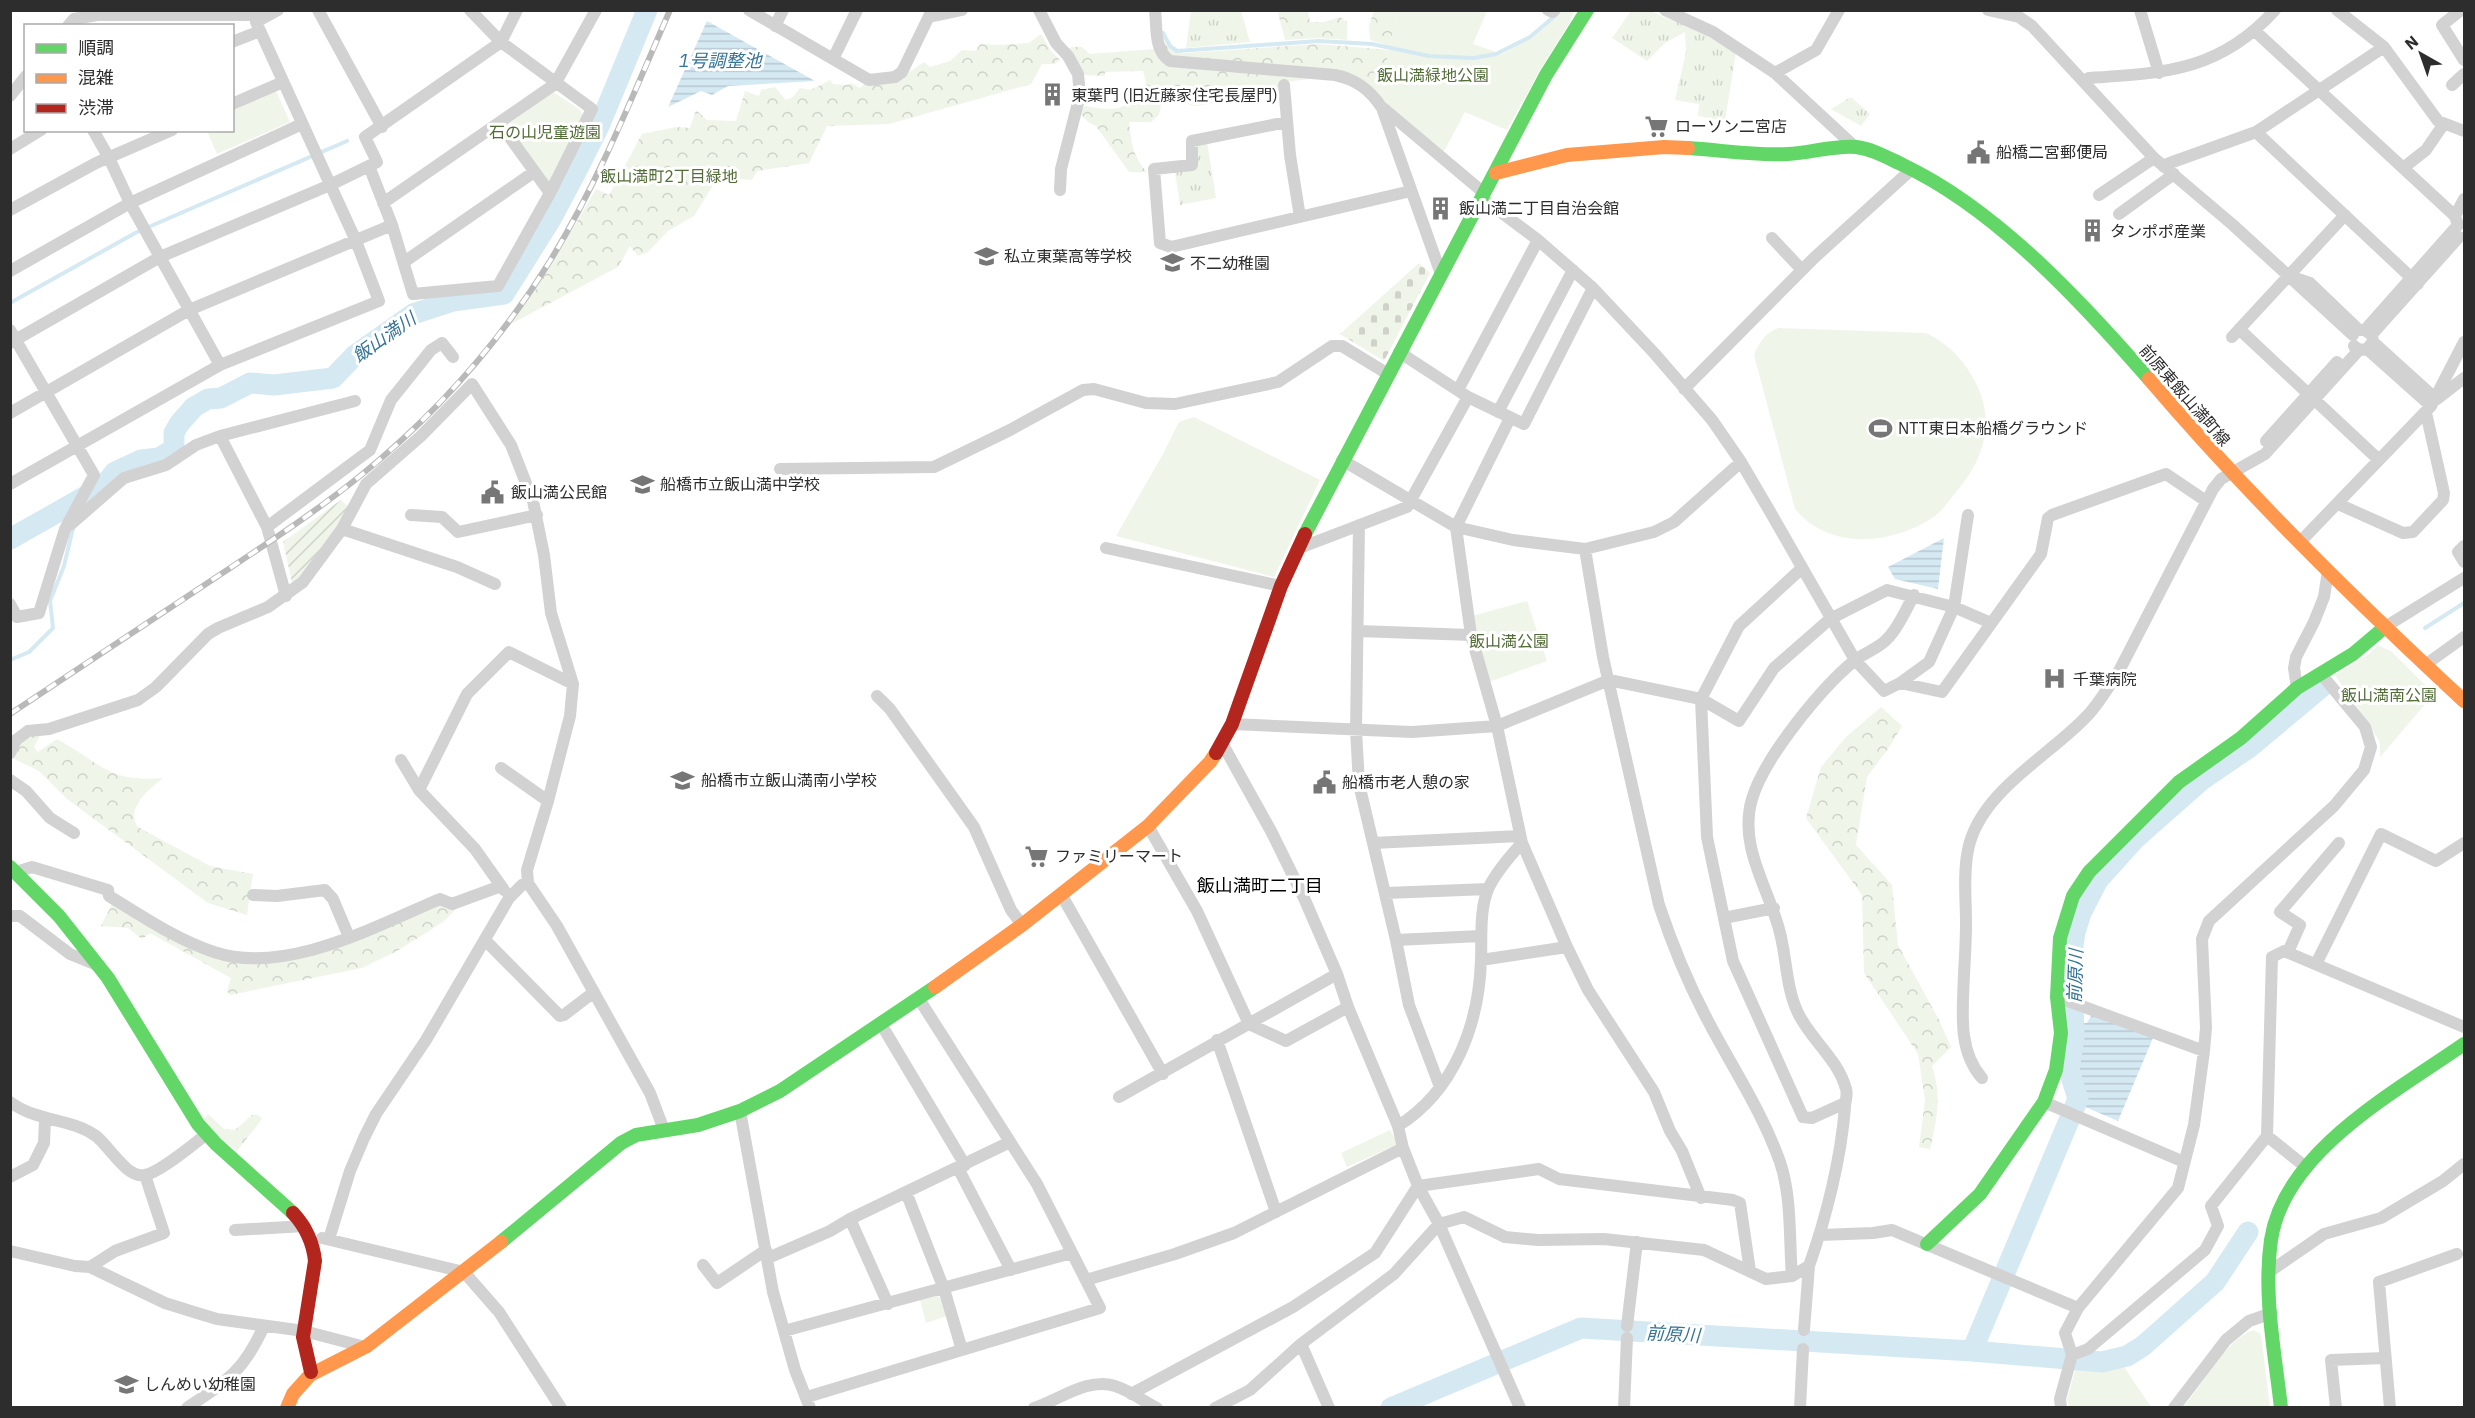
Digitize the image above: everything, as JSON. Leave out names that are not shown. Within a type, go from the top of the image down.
[{"type":"street","points":[[318,10],[382,127]]},
{"type":"street","points":[[369,166],[392,225],[413,294],[498,286],[550,194],[592,110],[501,42],[470,10]]},
{"type":"street","points":[[10,604],[17,617],[39,613],[65,529],[94,475],[13,338],[160,257],[330,185],[377,162],[365,137],[501,42],[517,10]]},
{"type":"street","points":[[383,203],[555,84],[596,10]]},
{"type":"street","points":[[749,10],[869,80],[896,77],[902,72],[931,14],[962,10]]},
{"type":"street","points":[[775,26],[783,10]]},
{"type":"street","points":[[833,59],[857,10]]},
{"type":"street","points":[[1039,10],[1056,43],[1068,56],[1078,74],[1080,94],[1061,169],[1060,190]]},
{"type":"street","points":[[1155,10],[1158,47],[1162,56],[1170,61],[1342,76],[1362,85],[1382,108],[1574,270],[1655,354],[1712,420],[1741,462],[1855,660],[1884,691],[1900,683],[1929,662],[1954,607],[1968,515]]},
{"type":"street","points":[[1548,10],[1552,12],[1555,10]]},
{"type":"street","points":[[287,1407],[302,1381],[312,1372],[365,1347],[464,1272],[621,1143],[636,1135],[698,1125],[740,1112],[780,1090],[919,999],[1022,925],[1148,826],[1210,762],[1232,724],[1281,586],[1297,549],[1546,75],[1587,10]]},
{"type":"street","points":[[1665,10],[1713,33],[1775,73],[1855,147]]},
{"type":"street","points":[[1775,73],[1816,50],[1839,10]]},
{"type":"street","points":[[2140,10],[2159,73]]},
{"type":"street","points":[[2084,81],[2089,78],[2159,73],[2206,61],[2255,32],[2275,10]]},
{"type":"street","points":[[2337,10],[2384,48],[2438,121],[2464,131]]},
{"type":"street","points":[[2461,10],[2442,25],[2464,60]]},
{"type":"street","points":[[1993,11],[2019,17],[2032,26],[2154,158],[2363,339],[2430,407]]},
{"type":"street","points":[[70,24],[74,19],[274,13]]},
{"type":"street","points":[[10,484],[220,365],[379,301],[356,241],[256,22],[274,13]]},
{"type":"street","points":[[234,41],[260,31]]},
{"type":"street","points":[[2255,32],[2403,168],[2459,230]]},
{"type":"street","points":[[2169,170],[2167,164],[2256,132],[2384,48]]},
{"type":"street","points":[[2452,85],[2464,75]]},
{"type":"street","points":[[10,96],[24,78]]},
{"type":"street","points":[[234,103],[283,82]]},
{"type":"street","points":[[1284,86],[1300,217]]},
{"type":"street","points":[[1382,108],[1441,274]]},
{"type":"street","points":[[1287,122],[1191,141],[1192,165],[1154,169],[1160,243],[1171,247],[1411,191]]},
{"type":"street","points":[[10,271],[130,203],[302,124]]},
{"type":"street","points":[[500,124],[550,194]]},
{"type":"street","points":[[2403,168],[2426,150],[2444,125]]},
{"type":"street","points":[[10,149],[38,132]]},
{"type":"street","points":[[94,132],[130,203],[220,365]]},
{"type":"street","points":[[10,210],[109,158],[168,132]]},
{"type":"street","points":[[2256,132],[2415,281]]},
{"type":"street","points":[[1496,173],[1567,155],[1653,148],[1786,154],[1855,147]]},
{"type":"street","name":"前原東飯山満町線","points":[[1855,147],[1878,153],[1956,194],[2026,251],[2111,335],[2232,474],[2299,543],[2464,701]]},
{"type":"street","points":[[2099,195],[2154,158]]},
{"type":"street","points":[[1684,389],[1802,270],[1912,169]]},
{"type":"street","points":[[2118,214],[2169,170]]},
{"type":"street","points":[[404,262],[534,172]]},
{"type":"street","points":[[1982,1078],[1969,1058],[1962,1013],[1966,872],[1971,839],[1992,802],[2085,719],[2104,693],[2135,641],[2206,501],[2221,479],[2265,454],[2311,397],[2459,230],[2464,199]]},
{"type":"street","points":[[2345,215],[2236,333],[2311,397],[2379,460]]},
{"type":"street","points":[[10,413],[189,310],[392,225]]},
{"type":"street","points":[[1772,238],[1802,270]]},
{"type":"street","points":[[1297,549],[1407,507],[1538,240]]},
{"type":"street","points":[[1498,412],[1574,270]]},
{"type":"street","points":[[1400,352],[1463,394],[1524,424],[1593,288]]},
{"type":"street","points":[[2338,504],[2403,533],[2413,531],[2443,500],[2444,494],[2427,417],[2455,356],[2464,342]]},
{"type":"street","points":[[267,527],[370,450],[391,400],[430,350],[442,343],[453,357]]},
{"type":"street","points":[[780,469],[934,467],[1010,430],[1083,390],[1094,388],[1146,403],[1175,404],[1278,382],[1332,346],[1342,346],[1388,374]]},
{"type":"street","points":[[2299,543],[2430,407],[2464,378]]},
{"type":"street","points":[[10,753],[16,740],[28,731],[49,729],[138,700],[156,687],[208,634],[268,607],[286,596],[303,582],[342,529],[366,484],[421,436],[472,384],[511,446],[537,515],[551,613],[573,684],[570,716],[549,801],[527,870],[528,883],[557,926],[650,1093],[664,1130]]},
{"type":"street","points":[[65,529],[124,478],[166,465],[195,445],[220,436],[355,400]]},
{"type":"street","points":[[1510,418],[1456,527],[1471,635],[1497,726],[1521,839],[1588,990],[1654,1092],[1701,1198]]},
{"type":"street","points":[[220,436],[267,527],[286,596]]},
{"type":"street","points":[[1342,460],[1456,527],[1513,540],[1585,549],[1654,532],[1674,522],[1741,462]]},
{"type":"street","points":[[1900,683],[1942,692],[2041,554],[2048,518],[2052,515],[2166,474],[2206,501]]},
{"type":"street","points":[[411,515],[442,517],[458,532],[537,515]]},
{"type":"street","points":[[1359,525],[1356,730],[1359,784],[1386,893],[1409,1005],[1440,1087]]},
{"type":"street","points":[[342,529],[457,567],[495,584]]},
{"type":"street","points":[[2464,546],[2458,552],[2464,562]]},
{"type":"street","points":[[1106,548],[1281,586]]},
{"type":"street","points":[[1585,549],[1594,614],[1650,866],[1672,944],[1707,1019],[1750,1095],[1780,1164],[1786,1196],[1792,1276]]},
{"type":"street","points":[[1801,569],[1739,626],[1701,699],[1707,837],[1733,961],[1803,1117],[1812,1118],[1845,1102]]},
{"type":"street","points":[[2297,688],[2294,668],[2296,657],[2324,597],[2328,571]]},
{"type":"street","points":[[1927,1244],[1980,1194],[2044,1101],[2056,1070],[2061,1033],[2057,997],[2060,938],[2073,896],[2089,872],[2179,782],[2241,738],[2297,688],[2353,654],[2385,627],[2464,578]]},
{"type":"street","points":[[1232,724],[1412,732],[1497,726],[1609,680],[1701,699],[1739,721],[1774,668],[1830,619],[1887,590],[1954,607],[1991,623]]},
{"type":"street","points":[[1804,1330],[1809,1266],[1820,1235],[1844,1127],[1847,1092],[1837,1068],[1798,1013],[1786,973],[1781,936],[1749,841],[1748,819],[1753,797],[1779,748],[1830,684],[1855,660],[1888,639],[1914,595]]},
{"type":"street","points":[[1358,631],[1471,635]]},
{"type":"street","points":[[2425,665],[2464,637]]},
{"type":"street","points":[[418,790],[467,694],[508,652],[573,684]]},
{"type":"street","points":[[2061,1407],[2060,1400],[2072,1355],[2065,1333],[2078,1308],[2178,1188],[2194,1125],[2204,1051],[2206,1028],[2202,939],[2209,921],[2334,806],[2364,770],[2371,747],[2365,727],[2321,674]]},
{"type":"street","points":[[877,696],[890,710],[974,827],[1011,910],[1022,925]]},
{"type":"street","points":[[1222,743],[1271,831],[1337,974],[1348,1007],[1398,1126],[1403,1148],[1418,1186],[1438,1224],[1520,1407]]},
{"type":"street","points":[[401,760],[418,790],[475,849],[509,898]]},
{"type":"street","points":[[501,768],[549,801]]},
{"type":"street","points":[[10,780],[26,791],[50,818],[74,833]]},
{"type":"street","points":[[1148,826],[1197,911],[1249,1023],[1286,1041],[1348,1007]]},
{"type":"street","points":[[2316,964],[2381,834],[2436,861],[2464,843]]},
{"type":"street","points":[[1374,843],[1521,839]]},
{"type":"street","points":[[1398,1126],[1418,1114],[1455,1065],[1467,1036],[1478,990],[1482,960],[1480,936],[1488,889],[1521,839]]},
{"type":"street","points":[[2288,952],[2300,925],[2280,912],[2339,843]]},
{"type":"street","points":[[13,869],[32,867],[108,890],[110,896],[143,916],[215,953],[254,958],[281,956],[319,948],[440,900],[452,904],[501,886]]},
{"type":"street","points":[[13,869],[59,916],[98,965],[188,1112],[207,1134],[308,1232],[315,1261],[304,1331],[304,1345],[311,1362],[312,1372]]},
{"type":"street","points":[[329,1239],[350,1171],[376,1114],[426,1040],[509,898],[522,885],[528,883]]},
{"type":"street","points":[[1386,893],[1488,889]]},
{"type":"street","points":[[253,896],[277,896],[325,890],[333,898],[349,937]]},
{"type":"street","points":[[1061,894],[1163,1074]]},
{"type":"street","points":[[1724,918],[1773,908]]},
{"type":"street","points":[[10,916],[20,916],[70,954],[98,965]]},
{"type":"street","points":[[1396,940],[1480,936]]},
{"type":"street","points":[[484,940],[560,1016],[594,993]]},
{"type":"street","points":[[1482,960],[1567,947]]},
{"type":"street","points":[[2072,1355],[2088,1349],[2205,1250],[2218,1226],[2211,1206],[2266,1136],[2272,957],[2284,951],[2288,952],[2464,1027]]},
{"type":"street","points":[[1119,1097],[1337,974]]},
{"type":"street","points":[[2057,997],[2204,1051]]},
{"type":"street","points":[[740,1112],[773,1292],[808,1402],[962,1350],[1100,1308],[1037,1184],[919,999]]},
{"type":"street","points":[[881,1024],[962,1166],[1011,1270]]},
{"type":"street","points":[[1217,1040],[1276,1212]]},
{"type":"street","points":[[2281,1407],[2269,1272],[2271,1238],[2275,1222],[2287,1198],[2307,1168],[2332,1140],[2464,1044]]},
{"type":"street","points":[[2044,1101],[2184,1162]]},
{"type":"street","points":[[10,1102],[24,1112],[45,1120],[68,1123],[85,1130],[97,1137],[129,1170],[145,1175],[163,1166],[207,1134]]},
{"type":"street","points":[[10,1178],[33,1165],[44,1143],[45,1120]]},
{"type":"street","points":[[2266,1136],[2307,1168]]},
{"type":"street","points":[[703,1265],[717,1283],[767,1254],[830,1231],[850,1219],[1010,1142]]},
{"type":"street","points":[[1086,1280],[1175,1254],[1234,1233],[1403,1148]]},
{"type":"street","points":[[2269,1272],[2324,1234],[2381,1218],[2443,1181],[2464,1164]]},
{"type":"street","points":[[1137,1400],[1293,1307],[1375,1253],[1418,1186],[1539,1169],[1559,1179],[1740,1203],[1750,1271]]},
{"type":"street","points":[[90,1267],[115,1251],[164,1233],[145,1175]]},
{"type":"street","points":[[906,1192],[944,1289],[962,1350]]},
{"type":"street","points":[[1215,1407],[1250,1390],[1302,1344],[1394,1274],[1438,1224],[1464,1216],[1505,1237],[1538,1240],[1604,1239],[1704,1250],[1766,1279],[1792,1276],[1809,1266]]},
{"type":"street","points":[[850,1219],[888,1304]]},
{"type":"street","points":[[235,1230],[308,1232],[464,1272],[512,1330],[561,1407]]},
{"type":"street","points":[[1820,1235],[1892,1230],[2078,1308]]},
{"type":"street","points":[[1624,1407],[1627,1332],[1637,1242]]},
{"type":"street","points":[[10,1251],[75,1266],[90,1267],[165,1303],[217,1318],[304,1331],[365,1347]]},
{"type":"street","points":[[784,1331],[1072,1253]]},
{"type":"street","points":[[2390,1407],[2379,1282],[2457,1254]]},
{"type":"street","points":[[2174,1407],[2226,1340],[2249,1321],[2272,1313]]},
{"type":"street","points":[[187,1407],[228,1380],[245,1362],[264,1326]]},
{"type":"street","points":[[1302,1344],[1329,1407]]},
{"type":"street","points":[[1800,1407],[1803,1349]]},
{"type":"street","points":[[2336,1407],[2331,1360],[2385,1358]]},
{"type":"street","points":[[1034,1407],[1103,1383],[1116,1386],[1137,1400],[1157,1407]]},
{"type":"green space","points":[[1191,11],[1241,11],[1250,42],[1186,48]]},
{"type":"green space","points":[[1308,11],[1310,22],[1324,22],[1340,17],[1347,22],[1347,40],[1319,38],[1285,40],[1278,13]]},
{"type":"green space","points":[[1374,11],[1397,11],[1390,46],[1370,40],[1369,25]]},
{"type":"green space","name":"飯山満緑地公園","points":[[1397,11],[1487,11],[1473,44],[1502,54],[1531,37],[1563,11],[1574,11],[1570,22],[1507,130],[1465,112],[1443,153],[1382,104],[1379,97]]},
{"type":"green space","points":[[1631,11],[1651,11],[1691,25],[1736,52],[1725,121],[1698,116],[1699,104],[1675,100],[1686,52],[1685,32],[1665,43],[1647,61],[1612,38]]},
{"type":"green space","name":"飯山満町2丁目緑地","points":[[1041,34],[1051,51],[1060,60],[1055,64],[1042,64],[1031,84],[889,124],[827,126],[809,163],[757,171],[752,180],[718,177],[694,216],[668,231],[648,252],[638,256],[630,246],[618,267],[511,324],[552,264],[596,189],[609,195],[642,134],[676,127],[690,128],[696,110],[707,120],[736,121],[745,91],[759,96],[761,90],[775,87],[786,100],[793,97],[800,88],[811,90],[830,80],[833,84],[851,83],[860,88],[868,80],[906,74],[924,62],[930,67],[950,61],[962,50],[976,51],[980,44],[1029,43]]},
{"type":"green space","points":[[1163,40],[1170,48],[1184,53],[1319,44],[1389,50],[1379,97],[1365,82],[1176,58],[1166,52]]},
{"type":"green space","points":[[1082,47],[1090,54],[1154,49],[1160,61],[1170,65],[1309,79],[1278,83],[1278,94],[1197,106],[1187,102],[1183,91],[1165,87],[1159,115],[1151,122],[1129,122],[1134,149],[1138,160],[1147,172],[1129,172],[1096,126],[1088,122],[1081,114],[1084,106],[1113,109],[1126,105],[1146,83],[1143,71],[1105,72],[1105,76],[1085,75],[1068,48]]},
{"type":"green space","points":[[276,91],[290,122],[217,154],[207,132],[234,132],[234,110]]},
{"type":"green space","name":"石の山児童遊園","points":[[553,92],[579,109],[584,116],[552,182],[546,182],[507,128],[510,123]]},
{"type":"green space","points":[[1851,97],[1870,114],[1861,126],[1831,109]]},
{"type":"green space","points":[[1207,141],[1216,198],[1180,205],[1175,172],[1195,169],[1196,143]]},
{"type":"green space","points":[[1419,263],[1430,273],[1384,361],[1340,334]]},
{"type":"green space","name":"NTT東日本船橋グラウンド","points":[[1778,328],[1926,333],[1942,342],[1961,360],[1976,383],[1982,399],[1986,429],[1979,457],[1972,470],[1938,514],[1900,533],[1881,538],[1862,539],[1826,532],[1809,523],[1795,509],[1754,355],[1763,339]]},
{"type":"green space","points":[[1194,417],[1320,480],[1274,577],[1116,536],[1179,422]]},
{"type":"green space","points":[[341,500],[349,507],[338,528],[293,587],[283,542]]},
{"type":"green space","name":"飯山満公園","points":[[1527,601],[1547,661],[1489,682],[1472,616]]},
{"type":"green space","name":"飯山満南公園","points":[[2378,645],[2392,652],[2434,694],[2380,757],[2380,742],[2335,675],[2369,654]]},
{"type":"green space","points":[[1881,707],[1902,726],[1867,777],[1856,845],[1892,885],[1898,945],[1939,1020],[1951,1047],[1932,1066],[1938,1098],[1930,1149],[1919,1147],[1925,1100],[1918,1054],[1864,973],[1862,895],[1806,818],[1821,767],[1846,737]]},
{"type":"green space","points":[[42,732],[34,747],[38,752],[57,739],[117,774],[144,779],[163,778],[140,800],[134,813],[138,827],[210,866],[253,874],[247,915],[208,903],[67,799],[39,771],[12,758],[16,748],[28,734]]},
{"type":"green space","points":[[113,902],[142,920],[255,963],[440,904],[452,905],[455,910],[444,921],[397,951],[362,968],[230,995],[227,991],[231,978],[150,933],[142,939],[128,928],[101,926]]},
{"type":"green space","points":[[208,1114],[224,1129],[235,1130],[252,1115],[258,1115],[262,1119],[237,1151],[217,1135],[204,1119]]},
{"type":"green space","points":[[1390,1130],[1398,1144],[1347,1167],[1341,1153]]},
{"type":"green space","points":[[934,1294],[942,1299],[947,1316],[926,1323],[920,1300]]},
{"type":"green space","points":[[2254,1330],[2261,1334],[2270,1407],[2183,1407],[2233,1343]]},
{"type":"green space","points":[[2120,1361],[2151,1407],[2069,1407],[2067,1400],[2077,1363],[2102,1365]]},
{"type":"water","name":"1号調整池","points":[[707,21],[815,81],[728,86],[712,95],[701,91],[668,107]]},
{"type":"water","points":[[1944,538],[1938,589],[1895,579],[1888,567]]},
{"type":"water","points":[[2092,1014],[2153,1038],[2118,1121],[2083,1106],[2085,1091],[2075,1064],[2077,1023],[2087,1023]]},
{"type":"waterway","name":"飯山満川","points":[[10,539],[86,496],[106,483],[115,472],[141,460],[159,458],[174,449],[174,433],[179,424],[194,407],[208,399],[221,398],[250,383],[274,385],[333,378],[355,355],[413,314],[453,301],[504,294],[551,219],[576,172],[600,124],[647,10]]},
{"type":"waterway","points":[[1163,33],[1170,46],[1177,51],[1319,41],[1372,44],[1429,56],[1474,58],[1496,54],[1530,37],[1556,15]]},
{"type":"waterway","points":[[10,303],[137,232],[347,141]]},
{"type":"waterway","points":[[10,660],[29,652],[53,628],[50,601],[64,566],[73,528]]},
{"type":"waterway","name":"前原川","points":[[2425,628],[2464,603]]},
{"type":"waterway","name":"前原川","points":[[1391,1408],[1581,1328],[1972,1351],[2078,1099],[2069,1070],[2074,1037],[2072,953],[2081,913],[2098,880],[2135,839],[2203,779],[2250,747],[2323,686]]},
{"type":"waterway","name":"前原川","points":[[1972,1351],[2102,1362],[2127,1356],[2143,1346],[2215,1282],[2248,1232]]},
{"type":"railway","points":[[10,714],[320,506],[387,453],[439,403],[510,320],[550,261],[599,170],[670,10]]},
{"type":"traffic: fast","points":[[1305,534],[1546,75],[1587,10]]},
{"type":"traffic: fast","points":[[1688,148],[1776,154],[1856,147],[1903,165],[1938,184],[2004,232],[2066,289],[2149,379]]},
{"type":"traffic: fast","points":[[1927,1244],[1980,1194],[2044,1102],[2056,1070],[2061,1033],[2057,997],[2060,938],[2073,896],[2089,872],[2179,782],[2241,738],[2297,688],[2353,654],[2385,627]]},
{"type":"traffic: fast","points":[[10,867],[59,916],[108,978],[198,1124],[216,1144],[293,1213]]},
{"type":"traffic: fast","points":[[501,1242],[621,1143],[636,1135],[698,1125],[740,1111],[780,1091],[935,987]]},
{"type":"traffic: fast","points":[[2281,1408],[2268,1282],[2271,1240],[2280,1208],[2297,1178],[2320,1151],[2347,1126],[2464,1044]]},
{"type":"traffic: slow","points":[[1496,173],[1567,155],[1664,147],[1688,148]]},
{"type":"traffic: slow","points":[[2149,379],[2186,422],[2302,545],[2464,701]]},
{"type":"traffic: slow","points":[[935,987],[1022,925],[1148,826],[1216,753]]},
{"type":"traffic: slow","points":[[287,1408],[293,1394],[310,1375],[367,1346],[501,1242]]},
{"type":"traffic: jam","points":[[1216,753],[1232,724],[1281,586],[1305,534]]},
{"type":"traffic: jam","points":[[293,1213],[308,1235],[315,1261],[303,1337],[311,1372]]},
{"type":"place","name":"東葉門 (旧近藤家住宅長屋門)","points":[[1053,95]]},
{"type":"place","name":"ローソン二宮店","points":[[1657,126]]},
{"type":"place","name":"船橋二宮郵便局","points":[[1978,152]]},
{"type":"place","name":"飯山満二丁目自治会館","points":[[1441,208]]},
{"type":"place","name":"タンポポ産業","points":[[2092,231]]},
{"type":"place","name":"私立東葉高等学校","points":[[986,256]]},
{"type":"place","name":"不二幼稚園","points":[[1172,263]]},
{"type":"place","name":"NTT東日本船橋グラウンド","points":[[1880,428]]},
{"type":"place","name":"船橋市立飯山満中学校","points":[[642,484]]},
{"type":"place","name":"飯山満公民館","points":[[493,492]]},
{"type":"place","name":"千葉病院","points":[[2055,679]]},
{"type":"place","name":"船橋市立飯山満南小学校","points":[[683,780]]},
{"type":"place","name":"船橋市老人憩の家","points":[[1324,782]]},
{"type":"place","name":"ファミリーマート","points":[[1037,856]]},
{"type":"place","name":"しんめい幼稚園","points":[[126,1384]]},
{"type":"district","name":"飯山満町二丁目","points":[[1260,885]]}]
